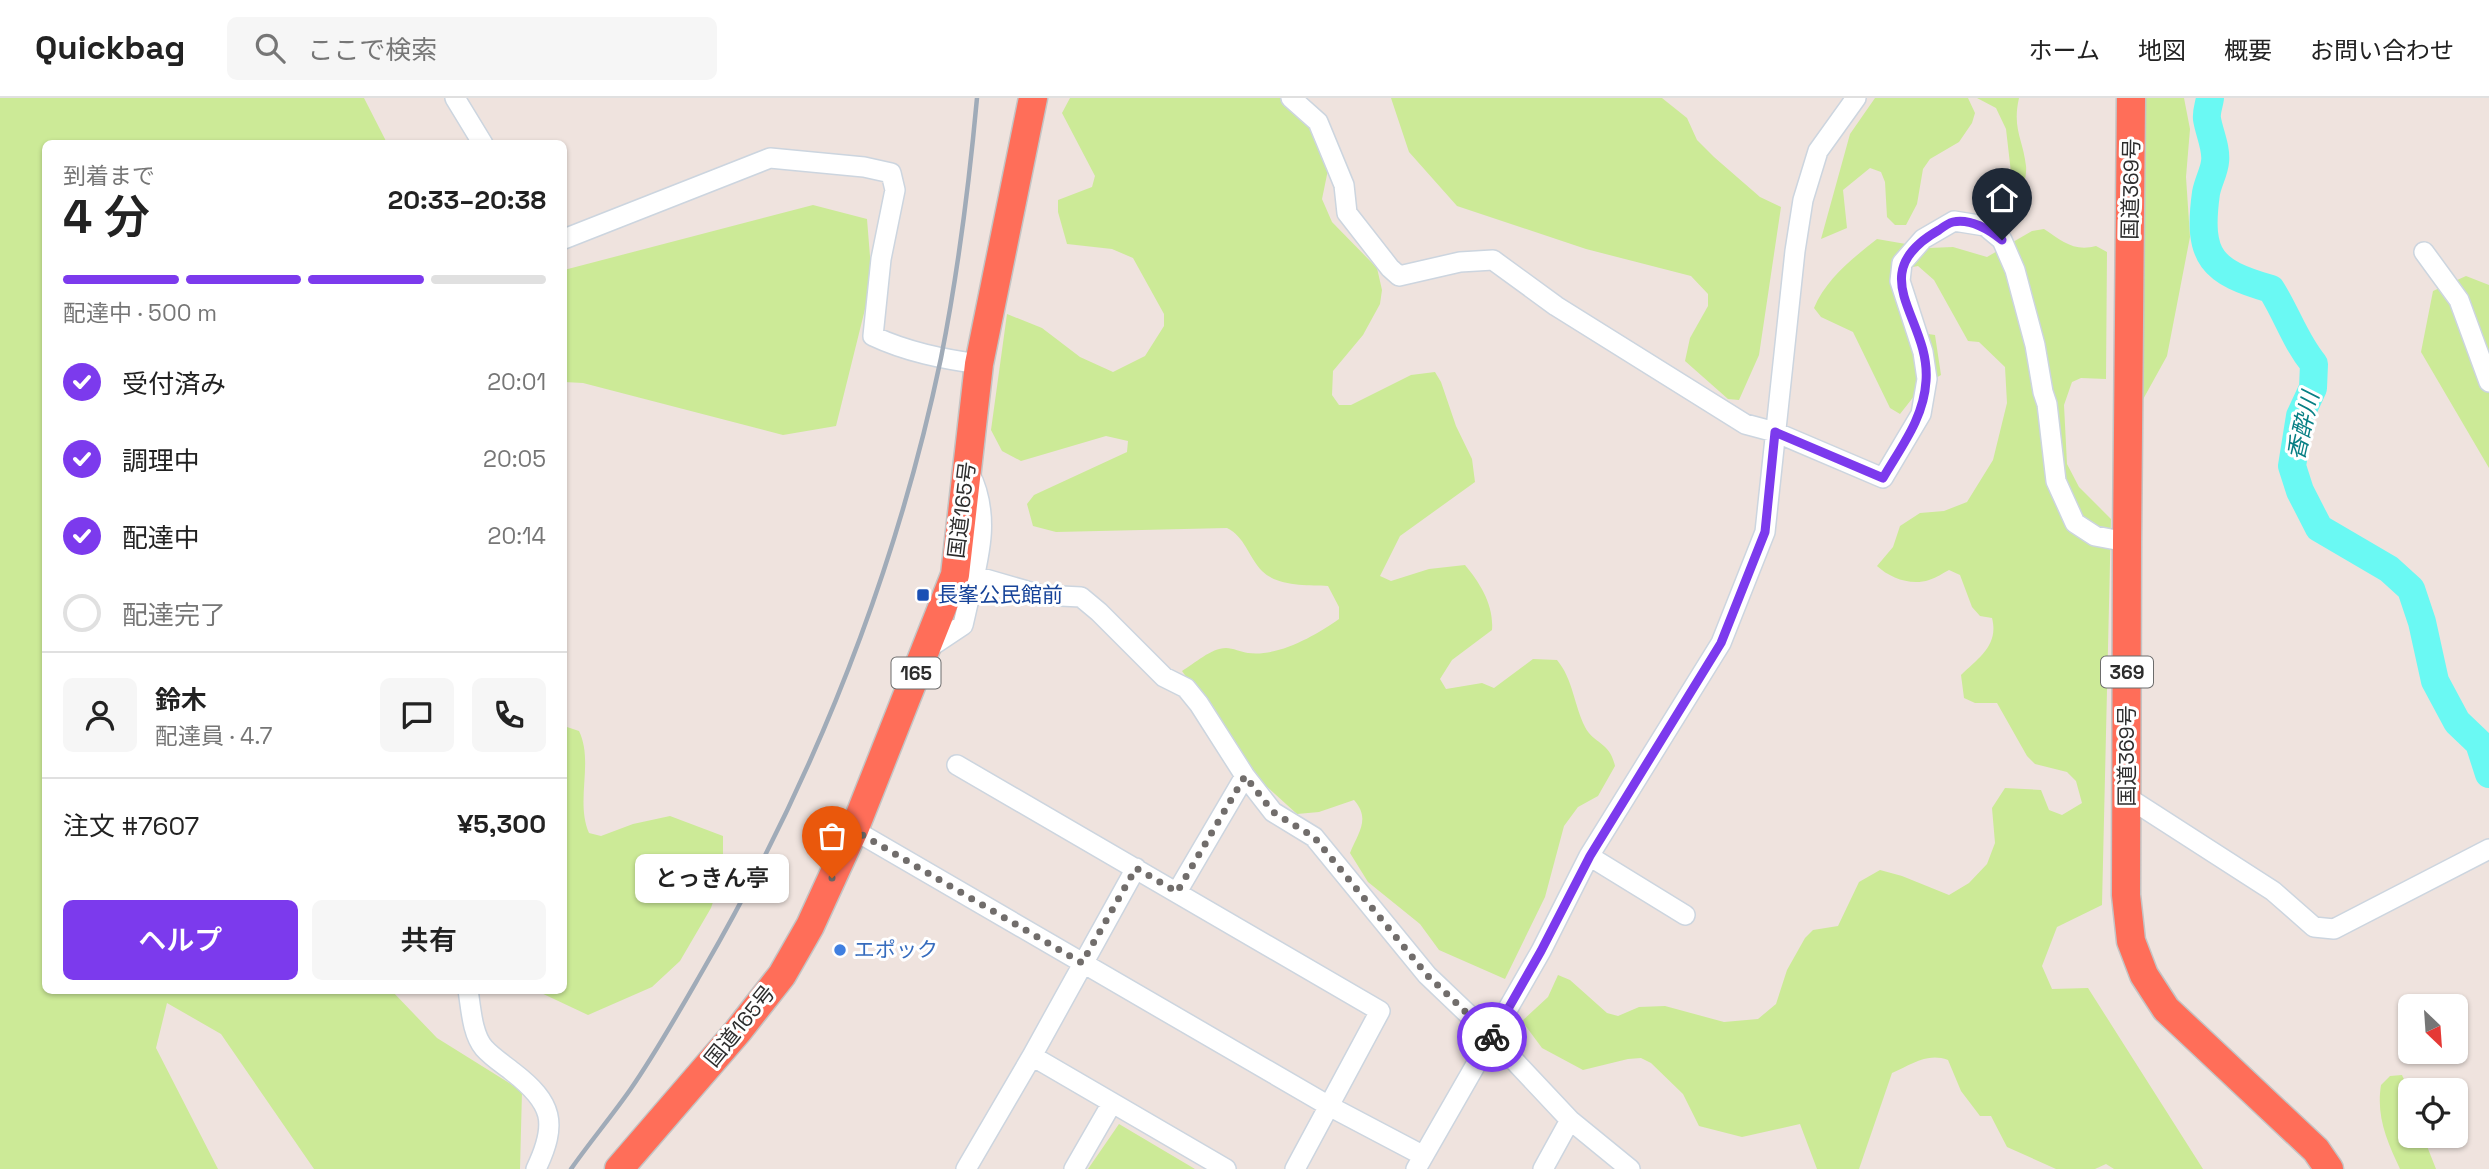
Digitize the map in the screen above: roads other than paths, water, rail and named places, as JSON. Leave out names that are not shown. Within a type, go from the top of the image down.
[{"type":"highway","name":"国道369号","points":[[2132,98],[2126,542],[2126,895],[2131,942],[2144,975],[2166,1009],[2316,1150],[2329,1169]]},
{"type":"highway","name":"国道165号","points":[[619,1169],[738,1031],[782,975],[810,926],[854,830],[925,650],[954,575],[979,364],[1034,100]]},
{"type":"street","points":[[455,98],[481,140]]},
{"type":"street","points":[[1291,98],[1318,122],[1344,185],[1347,213],[1399,276],[1460,262],[1493,260],[1556,306],[1745,424],[1775,432],[1883,478],[1921,414],[1927,379],[1923,352],[1900,281],[1902,263],[1923,239],[1954,221],[1985,226],[2002,240],[2015,271],[2035,345],[2047,404],[2056,481],[2075,523],[2095,537],[2126,542]]},
{"type":"street","points":[[854,830],[1329,1106],[1419,1162],[1541,951],[1590,856],[1721,643],[1765,532],[1802,201],[1818,151],[1856,98]]},
{"type":"street","points":[[567,238],[770,158],[864,167],[891,173],[895,190],[881,260],[873,336],[890,344],[940,358],[979,364]]},
{"type":"street","points":[[2424,252],[2459,300],[2489,382]]},
{"type":"street","points":[[925,650],[963,625],[975,576],[984,523],[976,485],[967,468]]},
{"type":"street","points":[[975,576],[1041,595],[1081,597],[1164,677],[1186,688],[1245,776],[1273,812],[1314,837],[1427,975],[1492,1037],[1570,1120],[1630,1169]]},
{"type":"street","points":[[957,765],[1380,1011],[1295,1169]]},
{"type":"street","points":[[1177,892],[1245,776]]},
{"type":"street","points":[[2127,797],[2273,891],[2314,928],[2334,929],[2489,849]]},
{"type":"street","points":[[1590,856],[1685,915]]},
{"type":"street","points":[[966,1169],[1136,868]]},
{"type":"street","points":[[469,994],[481,1045],[532,1087],[543,1101],[549,1117],[550,1134],[536,1169]]},
{"type":"street","points":[[1032,1056],[1226,1169]]},
{"type":"street","points":[[1074,1169],[1112,1103]]},
{"type":"street","points":[[1543,1169],[1570,1120]]},
{"type":"waterway","name":"香酔川","points":[[2210,98],[2207,119],[2215,157],[2206,193],[2204,215],[2207,247],[2222,268],[2251,283],[2271,289],[2314,364],[2313,388],[2300,416],[2292,466],[2300,491],[2319,528],[2389,569],[2411,589],[2422,622],[2435,681],[2457,722],[2479,743],[2489,774]]},
{"type":"railway","points":[[571,1169],[640,1075],[743,898],[815,750],[846,673],[900,518],[941,358],[953,293],[977,98]]},
{"type":"place","name":"長峯公民館前","points":[[923,595]]},
{"type":"place","name":"とっきん亭","points":[[832,878]]},
{"type":"place","name":"エポック","points":[[840,950]]}]
